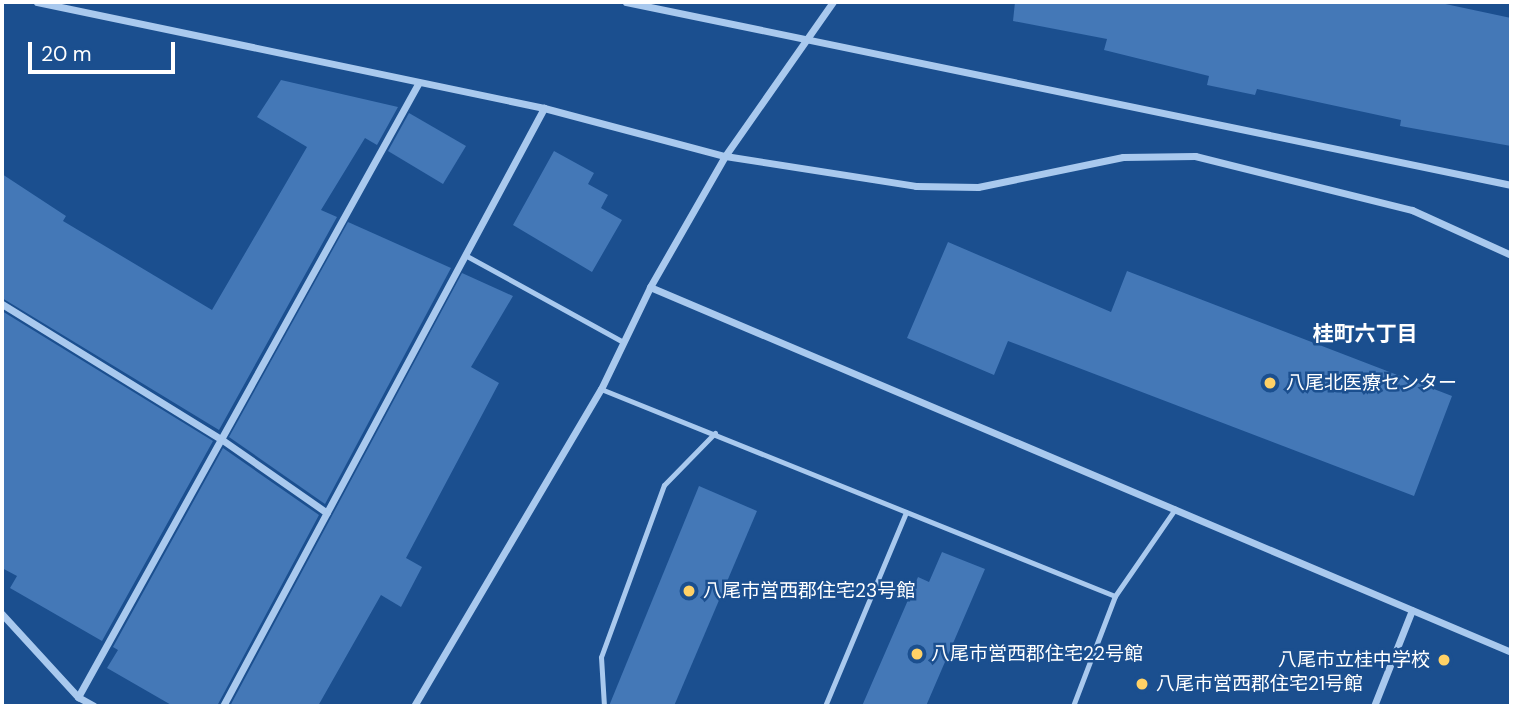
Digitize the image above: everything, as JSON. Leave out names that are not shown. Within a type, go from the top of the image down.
[{"type":"street","points":[[37,2],[544,108],[725,156],[916,186],[978,187],[1122,157],[1195,156],[1412,210],[1511,255]]},
{"type":"street","points":[[626,2],[1511,186]]},
{"type":"street","points":[[414,706],[601,389],[650,287],[725,156],[832,2]]},
{"type":"street","points":[[78,697],[419,82]]},
{"type":"street","points":[[223,706],[544,108]]},
{"type":"street","points":[[650,287],[1511,652]]},
{"type":"street","points":[[2,304],[221,439],[327,513]]},
{"type":"street","points":[[1374,706],[1412,610]]},
{"type":"street","points":[[2,614],[78,697],[94,706]]},
{"type":"lane","points":[[465,255],[623,342]]},
{"type":"lane","points":[[601,389],[1115,596]]},
{"type":"lane","points":[[604,706],[601,657],[664,485],[715,433]]},
{"type":"lane","points":[[1073,706],[1115,596],[1175,509]]},
{"type":"lane","points":[[825,706],[906,512]]},
{"type":"building","points":[[1015,2],[1436,2],[1511,18],[1511,146],[1400,126],[1401,120],[1257,89],[1255,95],[1207,85],[1209,76],[1104,50],[1107,39],[1013,21]]},
{"type":"building","points":[[281,80],[398,107],[377,145],[365,138],[321,210],[337,217],[219,430],[2,298],[2,174],[66,216],[63,221],[212,310],[307,147],[257,117]]},
{"type":"building","points":[[409,113],[466,146],[443,184],[388,151]]},
{"type":"building","points":[[554,151],[594,173],[588,184],[608,195],[601,208],[622,220],[592,272],[513,225]]},
{"type":"building","points":[[348,222],[451,268],[325,504],[229,437]]},
{"type":"building","name":"八尾北医療センター","points":[[948,242],[1111,312],[1127,271],[1452,396],[1414,496],[1008,341],[994,375],[907,338]]},
{"type":"building","points":[[462,273],[513,296],[471,367],[499,383],[406,558],[422,567],[401,607],[381,595],[318,706],[230,706]]},
{"type":"building","points":[[2,311],[213,441],[102,641],[10,588],[17,576],[2,568]]},
{"type":"building","points":[[223,448],[319,515],[217,706],[173,706],[107,668],[118,650],[113,647]]},
{"type":"building","name":"八尾市営西郡住宅23号館","points":[[699,486],[757,511],[674,706],[609,706]]},
{"type":"building","name":"八尾市営西郡住宅22号館","points":[[942,552],[985,569],[926,706],[862,706],[918,577],[929,582]]},
{"type":"place","name":"八尾北医療センター","points":[[1270,383]]},
{"type":"place","name":"八尾市営西郡住宅23号館","points":[[689,591]]},
{"type":"place","name":"八尾市営西郡住宅22号館","points":[[917,654]]},
{"type":"place","name":"八尾市立桂中学校","points":[[1444,660]]},
{"type":"place","name":"八尾市営西郡住宅21号館","points":[[1142,684]]},
{"type":"district","name":"桂町六丁目","points":[[1365,334]]}]
